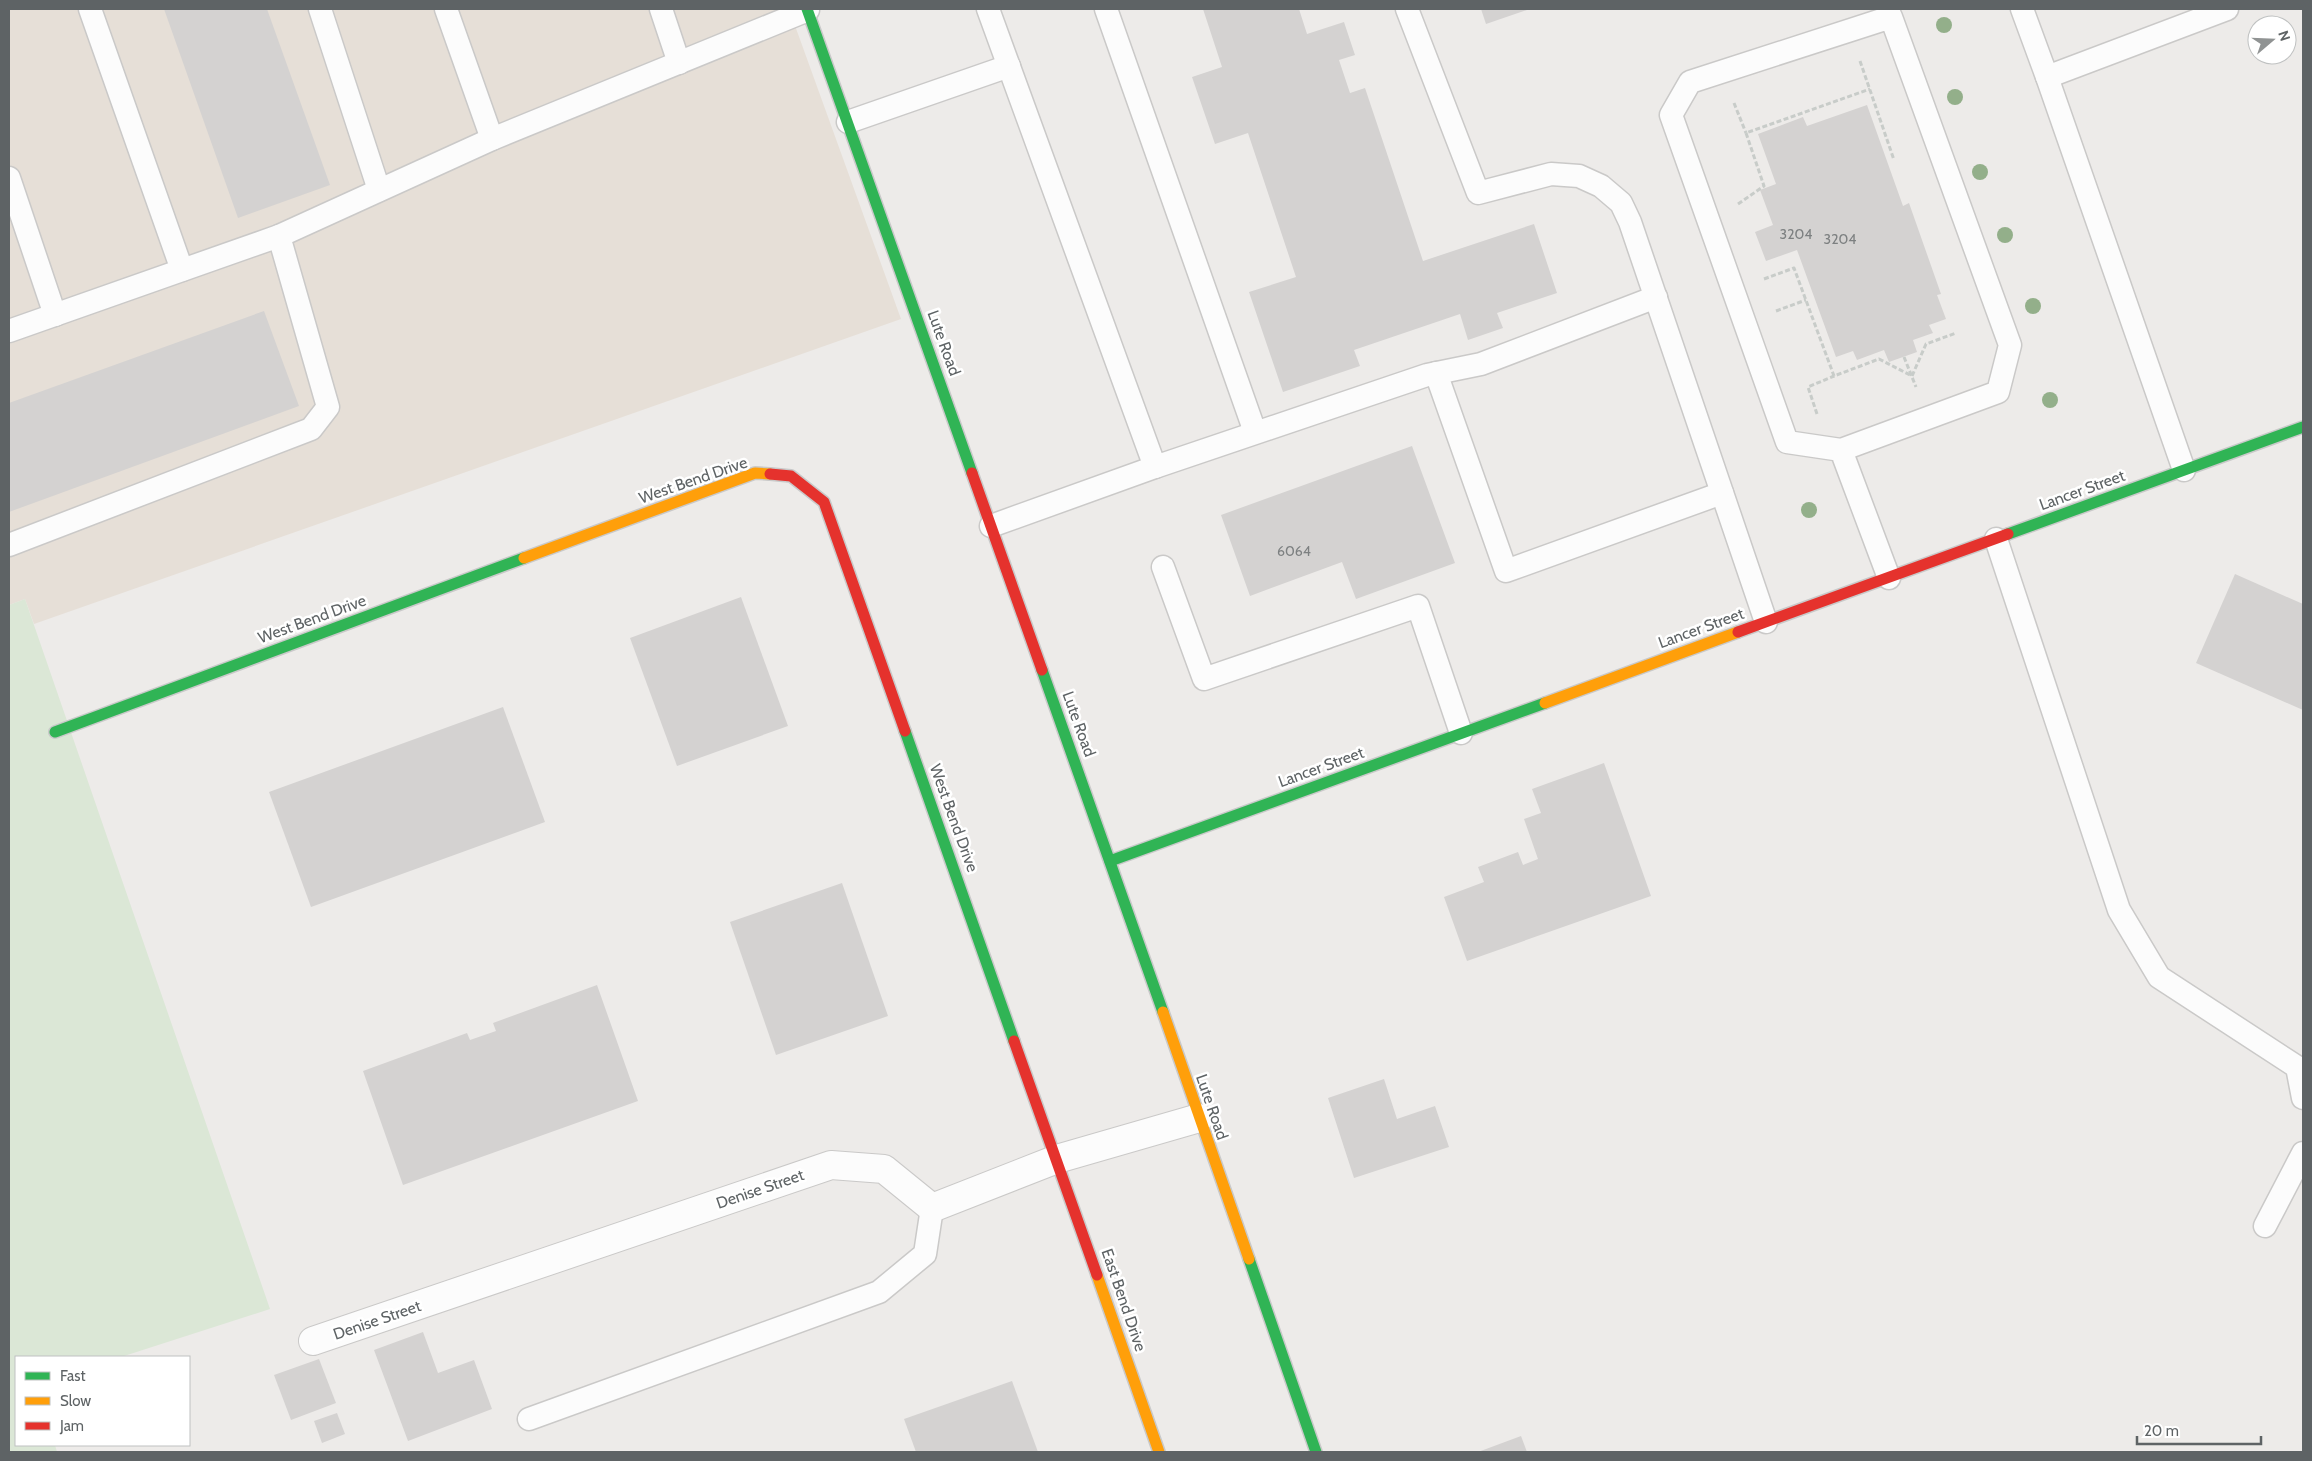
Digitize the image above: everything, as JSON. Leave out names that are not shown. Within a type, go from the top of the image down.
[{"type":"street","name":"Lute Road","points":[[808,10],[1110,860],[1316,1452]]},
{"type":"street","name":"Lancer Street","points":[[1110,860],[2303,427]]},
{"type":"street","name":"West Bend Drive","points":[[55,732],[754,473],[791,476],[824,502],[1057,1158]]},
{"type":"street","points":[[932,1208],[1057,1158],[1199,1118]]},
{"type":"street","name":"East Bend Drive","points":[[1057,1158],[1160,1452]]},
{"type":"street","name":"Denise Street","points":[[313,1341],[831,1165],[884,1169],[932,1208]]},
{"type":"lane","points":[[90,9],[182,270]]},
{"type":"lane","points":[[320,9],[379,190]]},
{"type":"lane","points":[[446,9],[492,139]]},
{"type":"lane","points":[[661,9],[679,63]]},
{"type":"lane","points":[[988,9],[1155,467]]},
{"type":"lane","points":[[1106,9],[1256,432]]},
{"type":"lane","points":[[1407,9],[1478,193],[1551,174],[1579,176],[1601,186],[1621,204],[1656,297],[1766,622]]},
{"type":"lane","points":[[2022,9],[2184,470]]},
{"type":"lane","points":[[2047,77],[2227,9]]},
{"type":"lane","points":[[9,331],[279,236],[492,139],[808,10]]},
{"type":"lane","points":[[1891,17],[2010,345],[1998,392],[1841,450],[1787,442],[1671,115],[1690,82],[1891,17]]},
{"type":"lane","points":[[848,122],[1009,66]]},
{"type":"lane","points":[[9,178],[55,314]]},
{"type":"lane","points":[[9,545],[311,429],[328,407],[279,236]]},
{"type":"lane","points":[[991,526],[1360,396],[1436,373],[1481,364],[1656,297]]},
{"type":"lane","points":[[1436,373],[1506,571],[1722,493]]},
{"type":"lane","points":[[1841,450],[1889,578]]},
{"type":"lane","points":[[1996,539],[2119,910],[2159,977],[2297,1067],[2303,1098]]},
{"type":"lane","points":[[1163,567],[1204,679],[1418,606],[1461,733]]},
{"type":"lane","points":[[2265,1226],[2303,1152]]},
{"type":"lane","points":[[529,1419],[879,1292],[925,1254],[932,1208]]},
{"type":"path","points":[[1867,58],[1860,60],[1894,160]]},
{"type":"path","points":[[1746,133],[1870,89]]},
{"type":"path","points":[[1725,104],[1733,102],[1764,186],[1737,204],[1740,213]]},
{"type":"path","points":[[1761,271],[1764,279],[1794,268],[1834,376]]},
{"type":"path","points":[[1912,376],[1926,344],[1956,333]]},
{"type":"path","points":[[1904,357],[1912,376]]},
{"type":"path","points":[[1818,415],[1808,387],[1834,376],[1879,359],[1912,376]]},
{"type":"shaded area","points":[[9,9],[789,9],[901,319],[34,624],[25,599],[9,605]]},
{"type":"green space","points":[[25,599],[270,1309],[124,1356],[15,1356],[15,1446],[55,1446],[57,1452],[9,1452],[9,605]]},
{"type":"building","points":[[164,9],[267,9],[330,185],[238,218]]},
{"type":"building","points":[[1203,9],[1299,9],[1307,34],[1344,22],[1355,55],[1339,60],[1350,93],[1365,88],[1423,261],[1534,224],[1557,293],[1497,313],[1503,328],[1468,340],[1460,314],[1354,350],[1360,366],[1283,392],[1249,292],[1296,277],[1248,133],[1215,144],[1192,77],[1222,67]]},
{"type":"building","points":[[1481,9],[1530,9],[1486,24]]},
{"type":"building","points":[[1867,105],[1903,206],[1909,203],[1941,294],[1937,295],[1946,319],[1929,325],[1933,333],[1913,340],[1917,352],[1889,362],[1884,350],[1857,360],[1853,351],[1836,357],[1797,250],[1766,261],[1755,232],[1773,225],[1760,190],[1776,184],[1758,134],[1803,117],[1807,126]]},
{"type":"building","points":[[264,311],[299,406],[9,512],[9,403]]},
{"type":"building","points":[[1412,446],[1455,563],[1356,599],[1342,562],[1250,596],[1221,515]]},
{"type":"building","points":[[2235,574],[2303,604],[2303,710],[2196,663]]},
{"type":"building","points":[[741,597],[788,726],[677,766],[630,638]]},
{"type":"building","points":[[503,707],[545,822],[311,907],[269,792]]},
{"type":"building","points":[[1604,763],[1651,896],[1467,961],[1444,897],[1484,882],[1478,867],[1518,852],[1523,865],[1538,859],[1524,819],[1541,813],[1532,789]]},
{"type":"building","points":[[842,883],[888,1016],[776,1055],[730,922]]},
{"type":"building","points":[[597,985],[638,1101],[403,1185],[363,1071],[467,1033],[470,1040],[496,1031],[493,1023]]},
{"type":"building","points":[[1384,1079],[1397,1119],[1435,1106],[1449,1147],[1354,1178],[1328,1098]]},
{"type":"building","points":[[423,1332],[438,1373],[474,1360],[492,1409],[408,1441],[374,1350]]},
{"type":"building","points":[[319,1359],[336,1403],[291,1420],[274,1375]]},
{"type":"building","points":[[1012,1381],[1038,1452],[916,1452],[904,1419]]},
{"type":"building","points":[[337,1413],[345,1434],[322,1443],[314,1421]]},
{"type":"building","points":[[1521,1436],[1527,1452],[1478,1452]]},
{"type":"traffic: fast","points":[[807,9],[972,473]]},
{"type":"traffic: fast","points":[[2008,534],[2303,427]]},
{"type":"traffic: fast","points":[[55,732],[524,558]]},
{"type":"traffic: fast","points":[[1042,670],[1163,1012]]},
{"type":"traffic: fast","points":[[1110,861],[1545,703]]},
{"type":"traffic: fast","points":[[905,731],[1014,1041]]},
{"type":"traffic: fast","points":[[1249,1259],[1316,1452]]},
{"type":"traffic: slow","points":[[524,558],[755,473],[770,474]]},
{"type":"traffic: slow","points":[[1545,703],[1738,632]]},
{"type":"traffic: slow","points":[[1163,1012],[1249,1259]]},
{"type":"traffic: slow","points":[[1097,1275],[1159,1452]]},
{"type":"traffic: jam","points":[[972,473],[1042,670]]},
{"type":"traffic: jam","points":[[770,474],[791,476],[824,502],[905,731]]},
{"type":"traffic: jam","points":[[1738,632],[2008,534]]},
{"type":"traffic: jam","points":[[1014,1041],[1097,1275]]}]
